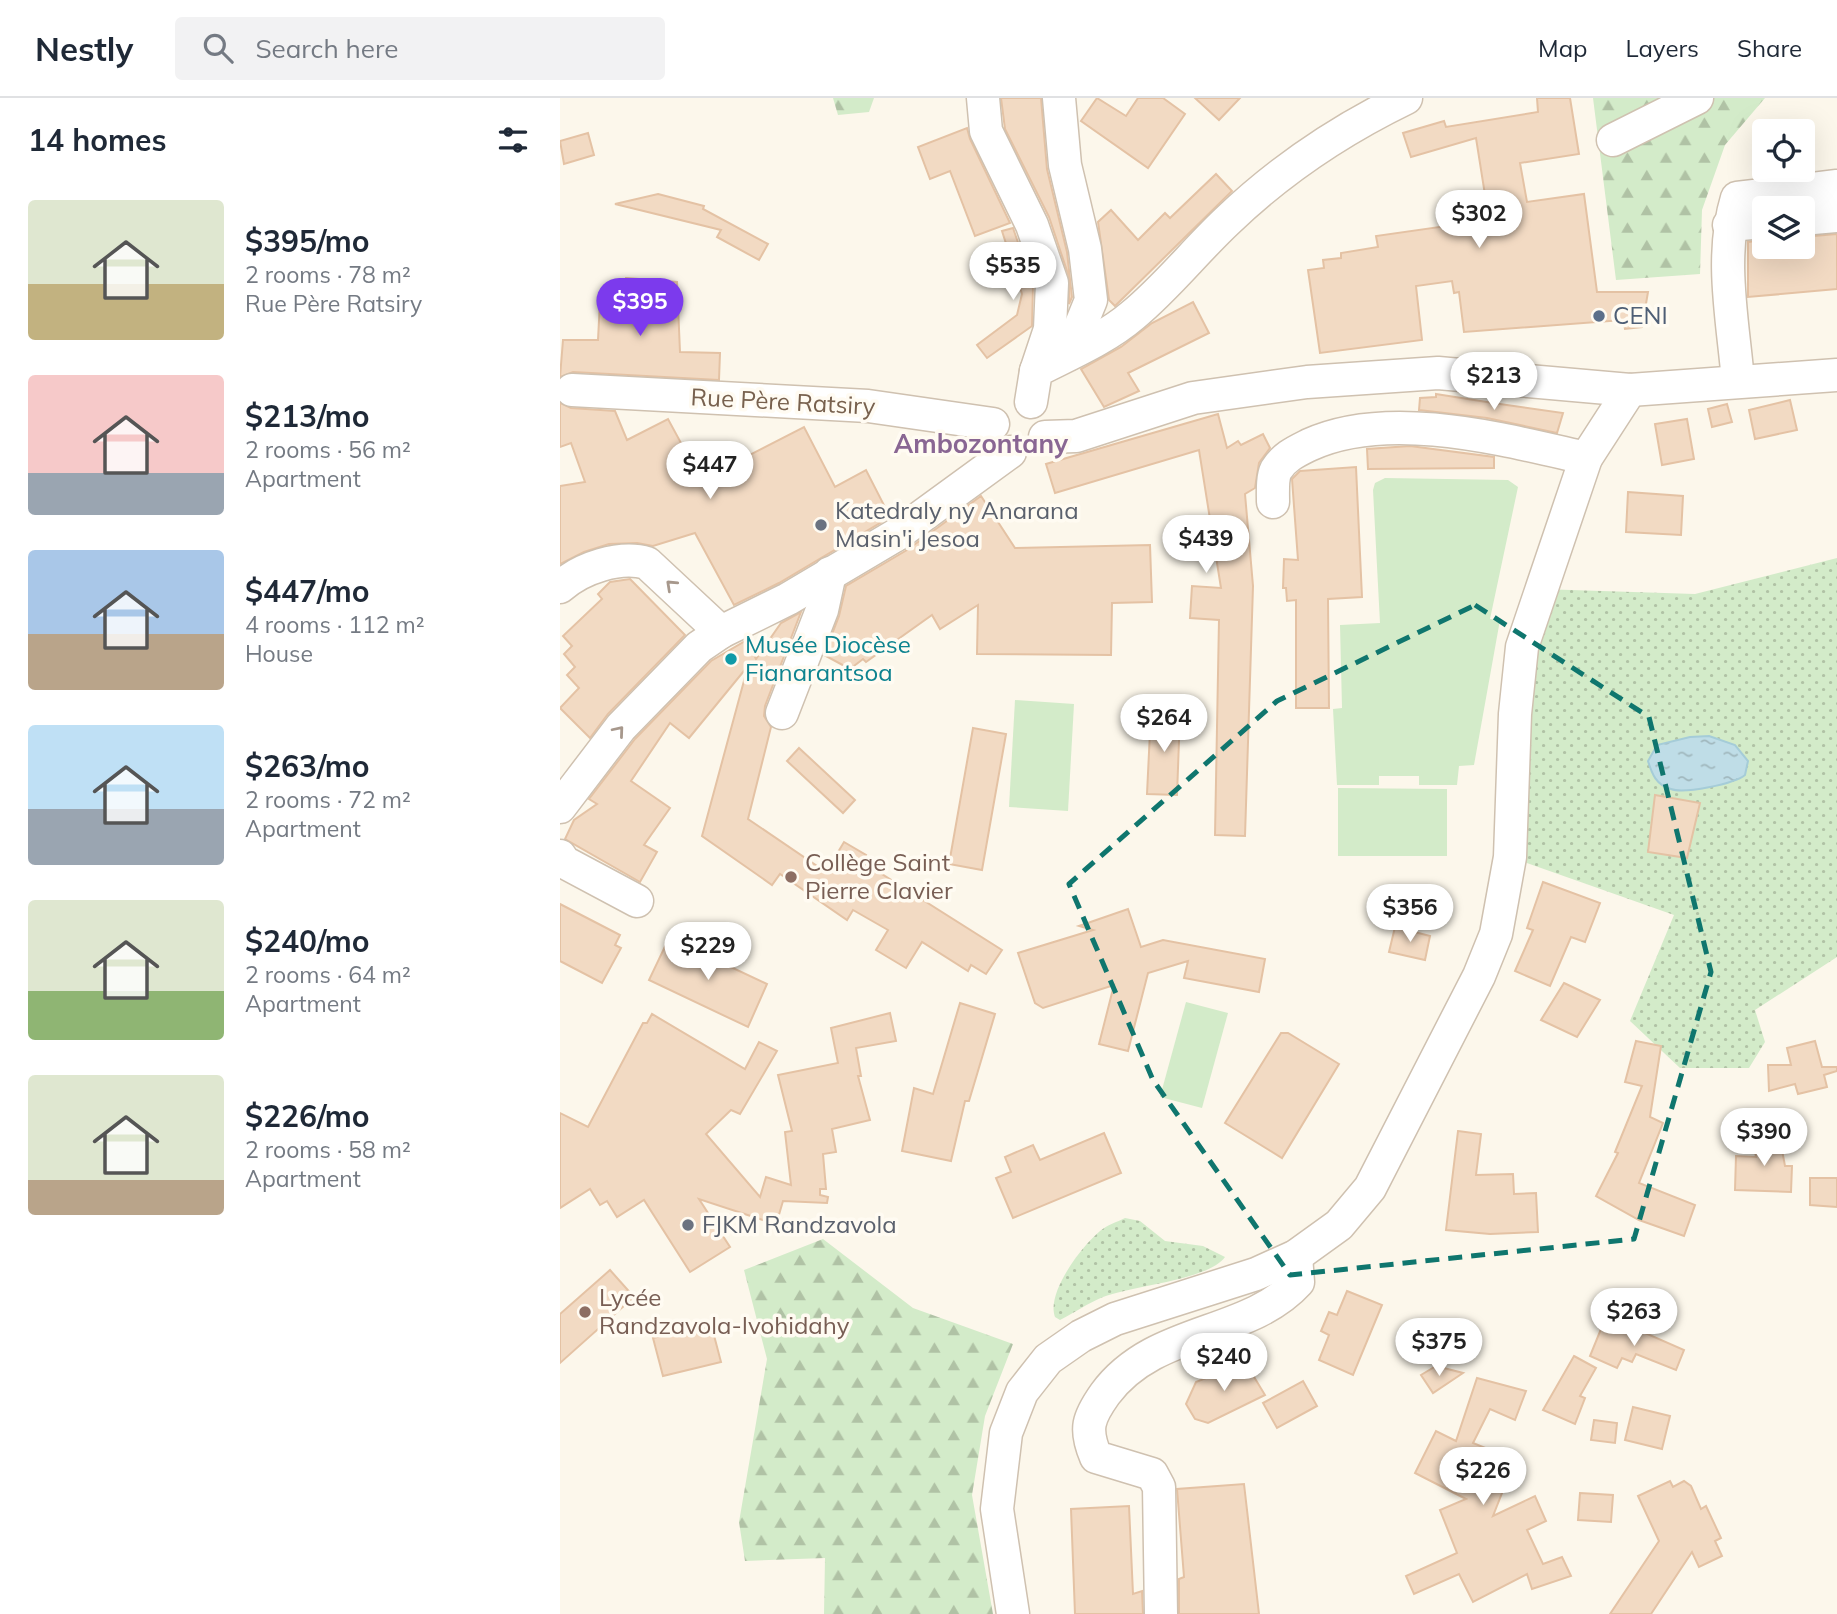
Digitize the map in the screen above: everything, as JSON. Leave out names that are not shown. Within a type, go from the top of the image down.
[{"type":"street","points":[[983,98],[986,131],[1032,225],[1052,283],[1050,328],[1031,402]]},
{"type":"street","points":[[1059,98],[1065,165],[1085,249],[1091,300],[1069,354]]},
{"type":"street","points":[[1037,371],[1133,316],[1227,221],[1279,176],[1353,124],[1406,98]]},
{"type":"street","points":[[1613,140],[1688,100]]},
{"type":"street","points":[[1738,381],[1728,257],[1729,225],[1737,198],[1837,186]]},
{"type":"street","points":[[1815,218],[1837,216]]},
{"type":"street","points":[[1729,225],[1752,223]]},
{"type":"street","points":[[565,790],[699,647],[721,632],[788,599],[896,535],[1010,452],[1031,451],[1045,436],[1076,436],[1193,398],[1307,382],[1438,373],[1630,390],[1837,375]]},
{"type":"street","name":"Rue Père Ratsiry","points":[[572,390],[875,407],[993,424]]},
{"type":"street","points":[[1013,1614],[998,1509],[1006,1433],[1022,1392],[1048,1359],[1081,1336],[1115,1319],[1248,1277],[1296,1256],[1339,1225],[1370,1188],[1479,976],[1496,934],[1510,857],[1515,714],[1522,647],[1586,458],[1630,390]]},
{"type":"street","points":[[1010,452],[995,438],[993,424],[996,412],[1006,403],[1019,399],[1031,402],[1043,413],[1045,436]]},
{"type":"street","points":[[1273,502],[1274,473],[1287,456],[1324,438],[1352,433],[1424,429],[1492,437],[1586,458]]},
{"type":"street","points":[[560,587],[584,572],[634,559],[647,563],[721,632]]},
{"type":"street","points":[[782,713],[822,610],[830,573]]},
{"type":"street","points":[[560,856],[564,862],[637,901]]},
{"type":"street","points":[[1161,1614],[1158,1487],[1152,1474],[1096,1457],[1088,1438],[1091,1414],[1112,1384],[1136,1362],[1170,1344],[1261,1309],[1289,1292],[1298,1282],[1296,1256]]},
{"type":"highlighted area","points":[[1475,605],[1649,717],[1711,972],[1634,1239],[1290,1275],[1153,1080],[1069,884],[1277,701]]},
{"type":"green space","points":[[833,98],[874,98],[869,112],[838,115]]},
{"type":"green space","points":[[1593,98],[1765,98],[1725,145],[1702,210],[1700,274],[1616,280]]},
{"type":"green space","points":[[1385,478],[1508,480],[1518,487],[1490,619],[1500,620],[1474,765],[1459,766],[1457,785],[1419,785],[1419,776],[1379,776],[1379,785],[1337,785],[1333,709],[1342,708],[1340,625],[1380,623],[1373,490],[1375,483]]},
{"type":"green space","points":[[1837,558],[1837,957],[1755,1010],[1765,1042],[1749,1068],[1680,1068],[1630,1021],[1674,915],[1510,857],[1540,589],[1695,594]]},
{"type":"green space","points":[[1015,700],[1074,704],[1068,811],[1009,807]]},
{"type":"green space","points":[[1338,788],[1447,789],[1447,856],[1338,856]]},
{"type":"green space","points":[[1186,1002],[1228,1013],[1202,1108],[1160,1097]]},
{"type":"green space","points":[[1125,1218],[1140,1221],[1165,1241],[1203,1246],[1225,1257],[1216,1265],[1187,1277],[1116,1293],[1097,1299],[1060,1320],[1055,1317],[1054,1307],[1060,1283],[1075,1259],[1100,1231]]},
{"type":"green space","points":[[823,1239],[913,1308],[1013,1344],[985,1416],[972,1495],[993,1614],[824,1614],[825,1558],[745,1561],[739,1522],[767,1359],[744,1270]]},
{"type":"water","points":[[1709,736],[1735,745],[1748,761],[1745,775],[1720,785],[1686,790],[1671,789],[1658,782],[1648,761],[1657,745],[1690,737]]},
{"type":"building","points":[[1001,98],[1041,98],[1047,169],[1067,252],[1072,297],[1069,304],[1069,277],[1049,217],[1005,129]]},
{"type":"building","points":[[1097,98],[1126,116],[1138,98],[1163,98],[1185,114],[1148,168],[1081,121]]},
{"type":"building","points":[[1195,98],[1240,98],[1219,120]]},
{"type":"building","points":[[1537,98],[1570,98],[1579,154],[1520,163],[1527,202],[1584,194],[1597,292],[1648,292],[1642,327],[1625,329],[1623,320],[1464,332],[1459,292],[1454,293],[1452,281],[1416,286],[1422,340],[1320,353],[1308,270],[1324,268],[1323,260],[1341,258],[1341,253],[1378,247],[1376,236],[1489,220],[1476,138],[1411,157],[1403,133],[1444,121],[1446,127],[1538,112]]},
{"type":"building","points":[[967,128],[1010,223],[975,236],[950,171],[930,179],[918,147]]},
{"type":"building","points":[[588,133],[594,155],[564,164],[560,141]]},
{"type":"building","points":[[1216,174],[1232,191],[1115,306],[1109,300],[1098,222],[1111,210],[1138,240],[1165,213],[1170,218]]},
{"type":"building","points":[[658,194],[704,206],[703,209],[768,244],[759,260],[717,237],[721,230],[615,204]]},
{"type":"building","points":[[1013,228],[1033,286],[1032,326],[987,358],[977,345],[1017,315],[1022,294],[1002,231]]},
{"type":"building","points":[[1837,234],[1837,289],[1748,297],[1748,242],[1752,242],[1752,259],[1815,259],[1815,236]]},
{"type":"building","points":[[626,278],[677,282],[680,352],[720,353],[719,380],[573,372],[560,377],[563,340],[598,340],[600,301],[624,302]]},
{"type":"building","points":[[1193,302],[1209,333],[1128,373],[1139,391],[1104,407],[1081,369],[1121,347],[1152,323]]},
{"type":"building","points":[[1436,394],[1563,413],[1557,433],[1487,418],[1419,410],[1420,398],[1436,397]]},
{"type":"building","points":[[1790,400],[1797,430],[1755,439],[1749,410]]},
{"type":"building","points":[[560,403],[571,408],[615,411],[627,440],[668,419],[701,480],[804,427],[835,487],[866,470],[890,517],[779,583],[734,605],[695,533],[653,546],[637,543],[609,544],[560,564],[560,486],[585,482],[571,443],[560,447]]},
{"type":"building","points":[[1727,404],[1732,422],[1712,427],[1708,409]]},
{"type":"building","points":[[1218,414],[1227,448],[1238,441],[1241,445],[1263,434],[1270,448],[1259,463],[1255,488],[1245,494],[1253,586],[1245,836],[1215,835],[1219,620],[1190,618],[1192,586],[1221,588],[1199,450],[1055,493],[1046,464]]},
{"type":"building","points":[[1687,419],[1694,459],[1662,465],[1655,424]]},
{"type":"building","points":[[1410,446],[1494,457],[1494,468],[1368,469],[1367,449]]},
{"type":"building","points":[[1356,467],[1362,597],[1328,599],[1329,708],[1296,708],[1296,600],[1287,601],[1286,588],[1283,588],[1284,559],[1298,560],[1292,479],[1300,471]]},
{"type":"building","points":[[1628,492],[1683,496],[1681,535],[1626,532]]},
{"type":"building","points":[[981,496],[1015,548],[1150,545],[1152,602],[1112,603],[1111,655],[977,654],[978,605],[940,629],[932,615],[866,662],[863,659],[850,669],[824,655],[839,616],[846,586],[907,550]]},
{"type":"building","points":[[630,579],[685,635],[608,714],[590,738],[560,708],[579,688],[567,675],[575,667],[564,654],[572,646],[563,636],[602,599],[598,594],[610,582]]},
{"type":"building","points":[[801,612],[765,706],[764,716],[771,727],[748,819],[826,872],[844,842],[866,855],[863,862],[1002,950],[986,974],[971,965],[968,971],[922,942],[906,968],[876,950],[888,930],[853,910],[847,920],[780,874],[772,885],[702,836],[748,666],[689,738],[670,723],[631,781],[670,808],[644,845],[657,852],[640,882],[565,839],[574,820],[597,804],[589,799],[635,739],[711,661],[747,640],[756,659],[781,623]]},
{"type":"building","points":[[1151,711],[1180,714],[1177,795],[1147,794]]},
{"type":"building","points":[[973,728],[1006,734],[982,870],[949,864]]},
{"type":"building","points":[[799,748],[855,800],[843,813],[787,761]]},
{"type":"building","points":[[1655,795],[1700,803],[1687,858],[1648,852]]},
{"type":"building","points":[[1543,882],[1600,903],[1585,942],[1571,937],[1550,986],[1515,971],[1533,930],[1527,928]]},
{"type":"building","points":[[560,904],[620,935],[615,945],[621,948],[602,983],[560,961]]},
{"type":"building","points":[[1128,909],[1141,947],[1163,940],[1265,959],[1259,992],[1184,978],[1188,961],[1148,973],[1128,1051],[1099,1044],[1114,985],[1043,1008],[1035,1003],[1018,953],[1093,930],[1079,926]]},
{"type":"building","points":[[1395,927],[1430,936],[1425,960],[1389,952]]},
{"type":"building","points":[[669,938],[767,984],[748,1027],[649,980]]},
{"type":"building","points":[[1564,983],[1600,1000],[1577,1037],[1541,1020]]},
{"type":"building","points":[[960,1003],[995,1014],[969,1101],[965,1101],[951,1161],[902,1151],[914,1088],[933,1094]]},
{"type":"building","points":[[890,1013],[896,1041],[856,1048],[861,1076],[858,1076],[870,1120],[832,1129],[836,1152],[823,1154],[826,1189],[820,1189],[820,1195],[828,1197],[827,1203],[783,1201],[778,1218],[787,1228],[699,1199],[730,1247],[690,1272],[644,1200],[617,1217],[607,1201],[600,1205],[590,1189],[560,1208],[560,1113],[588,1127],[643,1023],[647,1023],[652,1014],[745,1069],[759,1042],[777,1051],[740,1114],[731,1110],[706,1134],[760,1197],[766,1177],[791,1185],[785,1132],[792,1131],[778,1075],[838,1063],[831,1028]]},
{"type":"building","points":[[1281,1033],[1288,1033],[1339,1064],[1282,1158],[1225,1123]]},
{"type":"building","points":[[1636,1041],[1661,1046],[1650,1117],[1663,1123],[1639,1183],[1695,1205],[1684,1236],[1639,1220],[1596,1196],[1618,1153],[1615,1152],[1642,1086],[1625,1082]]},
{"type":"building","points":[[1815,1041],[1822,1067],[1837,1067],[1837,1071],[1824,1075],[1827,1087],[1798,1094],[1795,1084],[1769,1091],[1768,1065],[1791,1065],[1787,1048]]},
{"type":"building","points":[[1458,1131],[1481,1134],[1476,1175],[1513,1174],[1514,1194],[1536,1193],[1538,1232],[1490,1234],[1446,1230]]},
{"type":"building","points":[[1104,1133],[1121,1173],[1013,1218],[996,1178],[1011,1172],[1005,1157],[1033,1145],[1040,1160]]},
{"type":"building","points":[[1779,1134],[1785,1166],[1792,1166],[1791,1192],[1735,1190],[1736,1156],[1756,1157],[1753,1139]]},
{"type":"building","points":[[1810,1178],[1837,1178],[1837,1207],[1810,1205]]},
{"type":"building","points":[[610,1270],[634,1297],[560,1363],[560,1314]]},
{"type":"building","points":[[1347,1291],[1382,1305],[1353,1375],[1319,1360],[1329,1335],[1321,1331],[1329,1312],[1337,1315]]},
{"type":"building","points":[[1462,1322],[1475,1336],[1450,1360],[1437,1346]]},
{"type":"building","points":[[711,1324],[721,1362],[663,1376],[653,1338]]},
{"type":"building","points":[[1603,1324],[1623,1333],[1627,1325],[1684,1350],[1676,1370],[1636,1354],[1632,1362],[1622,1358],[1617,1368],[1590,1356]]},
{"type":"building","points":[[1574,1356],[1596,1368],[1580,1396],[1585,1398],[1575,1424],[1543,1410]]},
{"type":"building","points":[[1245,1362],[1265,1395],[1208,1423],[1195,1419],[1186,1404],[1196,1382]]},
{"type":"building","points":[[1436,1366],[1463,1373],[1433,1393],[1421,1375]]},
{"type":"building","points":[[1477,1378],[1526,1391],[1515,1420],[1490,1409],[1473,1443],[1515,1460],[1493,1516],[1535,1496],[1546,1521],[1527,1530],[1543,1564],[1562,1557],[1571,1576],[1532,1589],[1527,1574],[1473,1602],[1459,1574],[1414,1594],[1406,1576],[1457,1553],[1440,1510],[1466,1499],[1415,1473],[1436,1431],[1456,1441]]},
{"type":"building","points":[[1303,1381],[1317,1406],[1277,1428],[1263,1403]]},
{"type":"building","points":[[1633,1407],[1670,1416],[1662,1449],[1625,1440]]},
{"type":"building","points":[[1594,1420],[1617,1423],[1615,1443],[1591,1440]]},
{"type":"building","points":[[1670,1481],[1673,1487],[1684,1481],[1691,1486],[1701,1509],[1706,1506],[1721,1538],[1715,1541],[1722,1556],[1699,1567],[1692,1552],[1651,1614],[1610,1614],[1659,1541],[1638,1496]]},
{"type":"building","points":[[1244,1484],[1259,1614],[1179,1614],[1179,1579],[1184,1577],[1177,1489]]},
{"type":"building","points":[[1580,1493],[1613,1495],[1611,1522],[1578,1520]]},
{"type":"building","points":[[1129,1506],[1133,1594],[1142,1591],[1143,1614],[1075,1614],[1071,1509]]},
{"type":"place","name":"CENI","points":[[1599,316]]},
{"type":"place","name":"Katedraly ny Anarana Masin'i Jesoa","points":[[821,525]]},
{"type":"place","name":"Musée Diocèse Fianarantsoa","points":[[731,659]]},
{"type":"place","name":"Collège Saint Pierre Clavier","points":[[791,877]]},
{"type":"place","name":"FJKM Randzavola","points":[[688,1225]]},
{"type":"place","name":"Lycée Randzavola-Ivohidahy","points":[[585,1312]]},
{"type":"district","name":"Ambozontany","points":[[981,444]]}]
